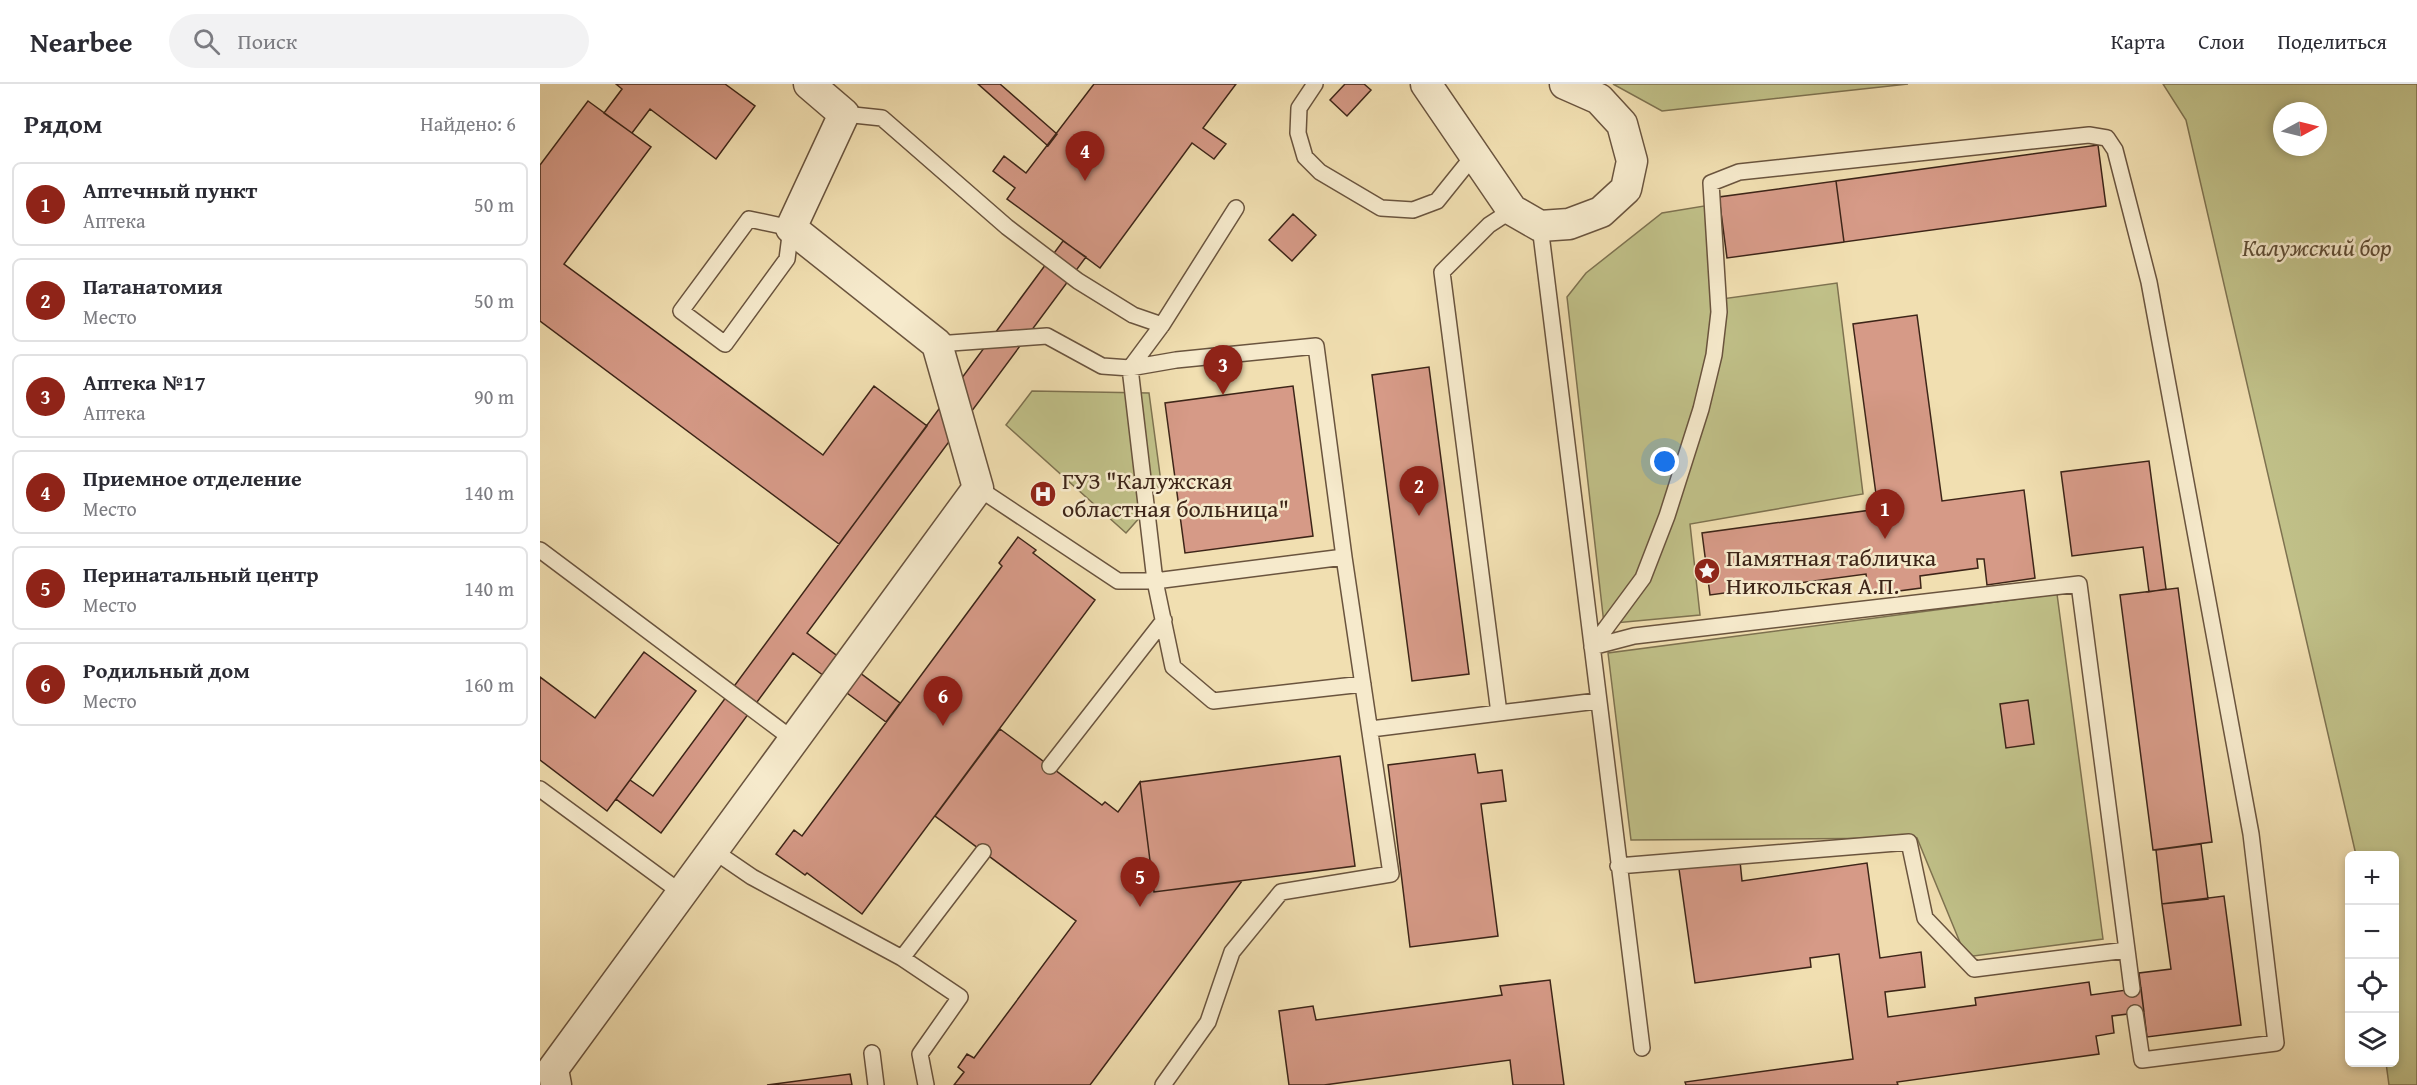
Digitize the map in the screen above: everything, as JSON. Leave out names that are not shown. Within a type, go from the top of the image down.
[{"type":"street","points":[[556,1085],[554,1070],[978,488],[937,344],[791,228],[844,114],[809,84]]},
{"type":"street","points":[[1426,84],[1512,210],[1540,226],[1569,224],[1601,212],[1626,189],[1632,161],[1622,124],[1599,99],[1564,84]]},
{"type":"lane","points":[[1315,84],[1299,108],[1298,133],[1305,157],[1320,172],[1382,208],[1413,210],[1437,201],[1474,155]]},
{"type":"lane","points":[[844,114],[882,118],[1007,227],[1078,281],[1133,315],[1162,325]]},
{"type":"lane","points":[[1592,647],[1643,578],[1667,516],[1701,409],[1714,355],[1719,312],[1711,183],[1739,172],[1846,159],[2089,135],[2107,138],[2115,150],[2151,294],[2251,834],[2276,1043],[2142,1060],[2135,1013]]},
{"type":"lane","points":[[1236,208],[1162,325],[1130,368],[1155,581],[1173,667],[1213,701],[1363,684]]},
{"type":"lane","points":[[1499,713],[1442,272],[1489,225],[1512,210]]},
{"type":"lane","points":[[749,219],[791,228],[787,259],[725,344],[681,311],[749,219]]},
{"type":"lane","points":[[1540,226],[1597,701],[1642,1048]]},
{"type":"lane","points":[[937,344],[1047,336],[1102,366],[1130,368],[1176,360],[1316,346],[1344,557],[1391,874],[1281,892],[1232,952],[1208,1022],[1163,1085]]},
{"type":"lane","points":[[978,488],[1118,581],[1155,581],[1344,557]]},
{"type":"lane","points":[[540,550],[795,741]]},
{"type":"lane","points":[[1592,647],[1634,636],[2079,584],[2132,989]]},
{"type":"lane","points":[[1050,766],[1164,620]]},
{"type":"lane","points":[[1371,729],[1597,701]]},
{"type":"lane","points":[[540,789],[683,894]]},
{"type":"lane","points":[[1618,866],[1909,842],[1926,918],[1974,969],[2127,950]]},
{"type":"lane","points":[[714,851],[752,877],[902,958],[960,997],[920,1054],[926,1085]]},
{"type":"lane","points":[[902,958],[983,852]]},
{"type":"lane","points":[[872,1053],[876,1085]]},
{"type":"green space","points":[[1613,84],[1908,84],[1662,111]]},
{"type":"green space","name":"Калужский бор","points":[[2163,84],[2417,84],[2417,1085],[2389,1085],[2387,1067],[2399,1067],[2399,851],[2355,851],[2186,120]]},
{"type":"green space","points":[[1710,205],[1722,299],[1837,283],[1863,494],[1690,524],[1700,615],[1604,624],[1567,297],[1586,273],[1662,213]]},
{"type":"green space","points":[[1032,391],[1149,393],[1161,482],[1141,516],[1126,533],[1006,425]]},
{"type":"green space","points":[[2057,594],[2103,939],[1966,957],[1917,838],[1631,840],[1608,653]]},
{"type":"building","points":[[616,84],[725,84],[755,106],[716,159],[650,109],[632,133],[604,113],[622,89]]},
{"type":"building","points":[[978,84],[1000,84],[1057,134],[1048,146]]},
{"type":"building","points":[[1094,84],[1236,84],[1203,128],[1226,144],[1214,159],[1192,143],[1100,268],[1007,199],[1015,188],[993,171],[1004,156],[1026,173]]},
{"type":"building","points":[[1345,84],[1364,84],[1371,90],[1347,116],[1330,100]]},
{"type":"building","points":[[588,101],[651,147],[564,264],[823,455],[874,386],[927,426],[839,544],[540,321],[540,165]]},
{"type":"building","points":[[2098,145],[2106,206],[1844,242],[1836,181]]},
{"type":"building","points":[[1836,181],[1844,242],[1727,258],[1719,197]]},
{"type":"building","points":[[1293,214],[1316,235],[1292,261],[1269,240]]},
{"type":"building","points":[[1063,241],[1086,257],[807,633],[900,703],[886,722],[793,653],[661,833],[616,799],[630,780],[653,796]]},
{"type":"building","points":[[1917,315],[1942,501],[2024,490],[2035,578],[1987,585],[1984,559],[1977,559],[1978,568],[1920,576],[1921,588],[1869,595],[1866,574],[1710,595],[1702,533],[1878,509],[1853,324]]},
{"type":"building","points":[[1429,367],[1469,674],[1412,681],[1372,375]]},
{"type":"building","points":[[1293,386],[1313,536],[1185,553],[1165,403]]},
{"type":"building","points":[[2149,461],[2166,589],[2149,592],[2143,547],[2072,556],[2061,472]]},
{"type":"building","points":[[1018,537],[1036,550],[1033,553],[1095,600],[862,914],[807,873],[805,875],[776,854],[794,830],[802,836],[1002,566],[999,563]]},
{"type":"building","points":[[2178,588],[2212,842],[2153,850],[2120,595]]},
{"type":"building","points":[[644,652],[696,691],[607,811],[540,760],[540,677],[595,718]]},
{"type":"building","points":[[2028,700],[2034,744],[2006,748],[2000,704]]},
{"type":"building","points":[[1000,729],[1102,805],[1105,802],[1118,812],[1140,782],[1154,892],[1242,881],[1090,1085],[954,1085],[964,1072],[958,1067],[967,1054],[974,1058],[1076,921],[935,816]]},
{"type":"building","points":[[1475,754],[1478,773],[1502,770],[1506,801],[1481,804],[1498,936],[1410,947],[1388,765]]},
{"type":"building","points":[[1340,756],[1355,866],[1154,892],[1140,782]]},
{"type":"building","points":[[2201,844],[2208,899],[2162,904],[2156,850]]},
{"type":"building","points":[[1740,861],[1742,881],[1867,863],[1880,958],[1921,952],[1925,987],[1885,992],[1888,1017],[1976,1005],[1975,998],[2089,982],[2091,995],[2141,988],[2144,1012],[2112,1016],[2114,1033],[2096,1036],[2099,1054],[1897,1082],[1898,1085],[1686,1085],[1685,1082],[1853,1059],[1839,954],[1810,958],[1811,967],[1695,983],[1679,869]]},
{"type":"building","points":[[2224,896],[2241,1025],[2147,1037],[2139,973],[2171,969],[2162,904]]},
{"type":"building","points":[[1550,980],[1564,1085],[1513,1085],[1510,1060],[1324,1085],[1289,1085],[1279,1011],[1313,1006],[1316,1020],[1502,995],[1500,986]]},
{"type":"building","points":[[850,1074],[852,1085],[767,1085]]},
{"type":"place","name":"Приемное отделение","points":[[1085,181]]},
{"type":"place","name":"Аптека №17","points":[[1223,395]]},
{"type":"place","name":"ГУЗ \"Калужская областная больница\"","points":[[1043,494]]},
{"type":"place","name":"Патанатомия","points":[[1419,516]]},
{"type":"place","name":"Аптечный пункт","points":[[1885,539]]},
{"type":"place","name":"Памятная табличка Никольская А.П.","points":[[1707,571]]},
{"type":"place","name":"Родильный дом","points":[[943,726]]},
{"type":"place","name":"Перинатальный центр","points":[[1140,907]]}]
